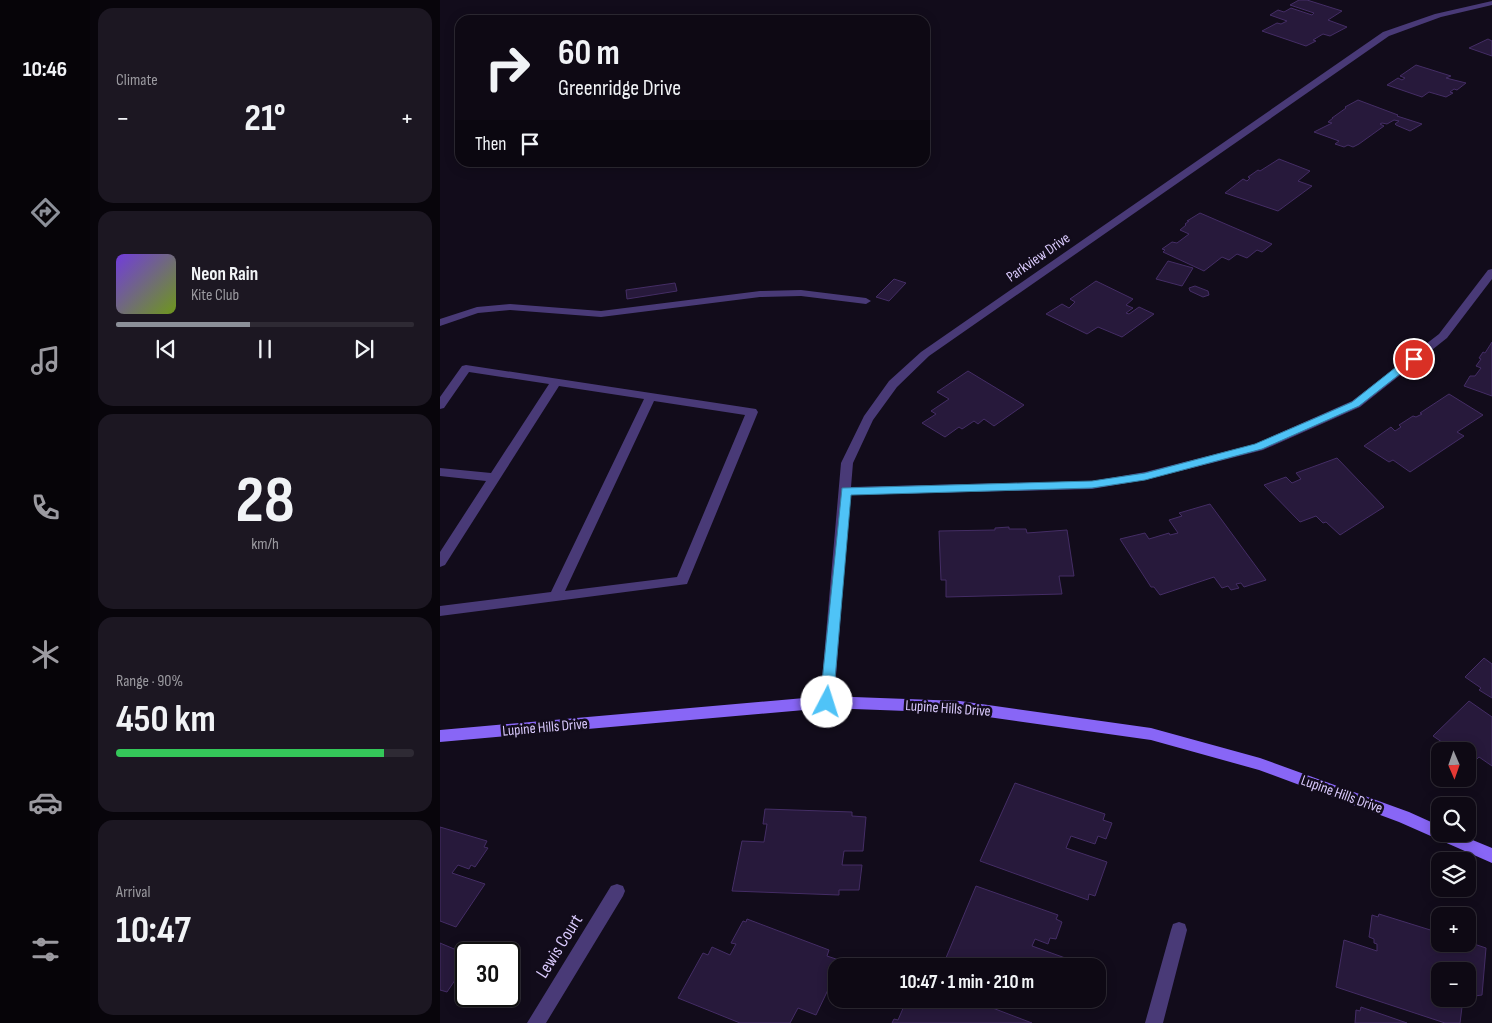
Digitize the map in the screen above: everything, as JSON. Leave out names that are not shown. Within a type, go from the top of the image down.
[{"type":"street","name":"Parkview Drive","points":[[827,702],[847,463],[868,419],[893,384],[925,354],[1386,34],[1428,17],[1470,6],[1492,3]]},
{"type":"street","points":[[846,491],[1092,485],[1145,476],[1258,446],[1356,404],[1443,336],[1492,272]]},
{"type":"street","points":[[440,323],[477,310],[510,307],[602,314],[760,294],[801,293],[866,302]]},
{"type":"street","points":[[440,405],[466,368],[752,412],[682,581],[440,611]]},
{"type":"street","points":[[440,562],[556,382]]},
{"type":"street","points":[[555,597],[651,396]]},
{"type":"street","points":[[440,472],[494,478]]},
{"type":"street","name":"Lupine Hills Drive","points":[[440,736],[827,702],[960,707],[1152,734],[1260,764],[1431,829]]},
{"type":"street","name":"Lupine Hills Drive","points":[[1461,842],[1492,856]]},
{"type":"street","name":"Lewis Court","points":[[536,1023],[617,890]]},
{"type":"street","points":[[1154,1023],[1178,930]]},
{"type":"building","points":[[1299,0],[1307,0],[1342,11],[1328,20],[1347,27],[1330,36],[1323,34],[1313,40],[1316,41],[1306,46],[1262,31],[1277,23],[1281,24],[1287,21],[1270,15],[1278,10],[1284,12],[1291,8],[1312,15],[1314,13],[1290,5]]},
{"type":"building","points":[[1488,39],[1492,41],[1492,56],[1469,48]]},
{"type":"building","points":[[1416,65],[1451,76],[1446,78],[1466,83],[1457,90],[1454,89],[1450,92],[1453,93],[1446,97],[1429,92],[1422,97],[1387,85],[1398,78],[1402,80],[1405,78],[1400,76]]},
{"type":"building","points":[[1358,100],[1422,124],[1410,131],[1395,124],[1399,121],[1394,120],[1387,124],[1382,123],[1380,124],[1384,126],[1353,147],[1335,144],[1339,141],[1314,132],[1332,123],[1328,122],[1345,107]]},
{"type":"building","points":[[1279,159],[1310,171],[1298,181],[1312,186],[1278,211],[1225,193],[1243,179],[1247,181],[1250,178],[1248,177],[1258,170],[1260,171]]},
{"type":"building","points":[[1200,213],[1272,244],[1262,252],[1257,250],[1247,258],[1237,254],[1229,260],[1222,257],[1204,271],[1163,252],[1165,250],[1162,249],[1172,242],[1177,243],[1189,234],[1180,230],[1189,221],[1187,221]]},
{"type":"building","points":[[1168,261],[1193,268],[1182,286],[1156,279]]},
{"type":"building","points":[[894,279],[906,283],[889,301],[876,297]]},
{"type":"building","points":[[1096,281],[1133,299],[1126,305],[1133,308],[1126,313],[1129,314],[1139,307],[1154,314],[1122,337],[1098,327],[1087,334],[1046,314],[1062,304],[1069,308],[1075,302],[1070,299]]},
{"type":"building","points":[[675,283],[677,291],[627,299],[626,290]]},
{"type":"building","points":[[1195,286],[1208,291],[1209,295],[1203,297],[1190,291],[1189,288]]},
{"type":"building","points":[[1492,342],[1492,396],[1464,386],[1470,376],[1475,376],[1481,368],[1476,366],[1481,359],[1479,358],[1483,352],[1485,353]]},
{"type":"building","points":[[968,371],[1024,405],[994,426],[984,419],[978,424],[974,421],[962,429],[959,427],[945,437],[922,423],[936,414],[931,411],[949,399],[937,392]]},
{"type":"building","points":[[1449,394],[1483,415],[1457,432],[1464,436],[1410,472],[1393,460],[1389,462],[1364,446],[1391,427],[1395,431],[1401,427],[1399,425],[1413,416],[1416,417],[1422,414],[1420,413]]},
{"type":"building","points":[[1337,458],[1384,507],[1340,535],[1326,522],[1323,523],[1316,516],[1300,522],[1264,485],[1286,477],[1292,483],[1301,479],[1296,473]]},
{"type":"building","points":[[1210,504],[1266,580],[1244,587],[1241,583],[1236,584],[1239,588],[1231,590],[1228,586],[1222,588],[1214,577],[1160,595],[1154,587],[1151,587],[1120,539],[1145,533],[1149,539],[1169,533],[1170,535],[1178,533],[1169,520],[1182,516],[1179,513]]},
{"type":"building","points":[[1009,527],[1009,529],[1026,529],[1027,533],[1067,530],[1074,576],[1059,576],[1062,594],[946,597],[946,580],[941,580],[939,531],[995,530],[995,528]]},
{"type":"building","points":[[1484,658],[1492,664],[1492,698],[1479,690],[1481,688],[1465,677]]},
{"type":"building","points":[[1469,701],[1492,717],[1492,766],[1479,757],[1476,760],[1476,742],[1442,742],[1433,736]]},
{"type":"building","points":[[1015,783],[1105,814],[1103,820],[1112,823],[1106,839],[1098,836],[1095,844],[1071,836],[1066,848],[1107,862],[1095,896],[1089,894],[1088,900],[980,861]]},
{"type":"building","points":[[765,809],[852,812],[852,816],[866,817],[863,851],[844,851],[842,865],[862,865],[859,890],[839,890],[839,895],[732,891],[742,841],[764,842],[767,824],[763,824]]},
{"type":"building","points":[[440,827],[487,841],[484,847],[488,848],[475,867],[471,865],[469,869],[458,865],[452,873],[485,884],[456,927],[440,921]]},
{"type":"building","points":[[976,886],[1058,915],[1056,919],[1062,922],[1056,939],[1050,938],[1048,944],[1035,939],[1032,946],[1065,958],[946,958]]},
{"type":"building","points":[[1379,914],[1431,930],[1431,952],[1476,952],[1476,945],[1486,948],[1482,995],[1476,996],[1476,962],[1431,962],[1431,1007],[1462,1007],[1460,1023],[1445,1023],[1336,987],[1344,940],[1377,951],[1377,944],[1374,943],[1374,939],[1369,937],[1372,915],[1378,917]]},
{"type":"building","points":[[747,919],[829,950],[827,956],[833,958],[828,958],[828,990],[816,1015],[798,1008],[790,1023],[740,1023],[678,998],[703,953],[708,955],[712,947],[730,955],[736,944],[731,943],[743,921],[746,922]]},
{"type":"building","points":[[440,943],[455,949],[455,980],[447,992],[440,990]]},
{"type":"building","points":[[1361,1007],[1407,1023],[1355,1023],[1356,1010],[1360,1011]]},
{"type":"building","points":[[903,1008],[993,1008],[1032,1023],[892,1023],[894,1019],[898,1020]]},
{"type":"route","points":[[827,702],[846,491],[1092,485],[1145,476],[1258,446],[1356,404],[1414,359]]}]
